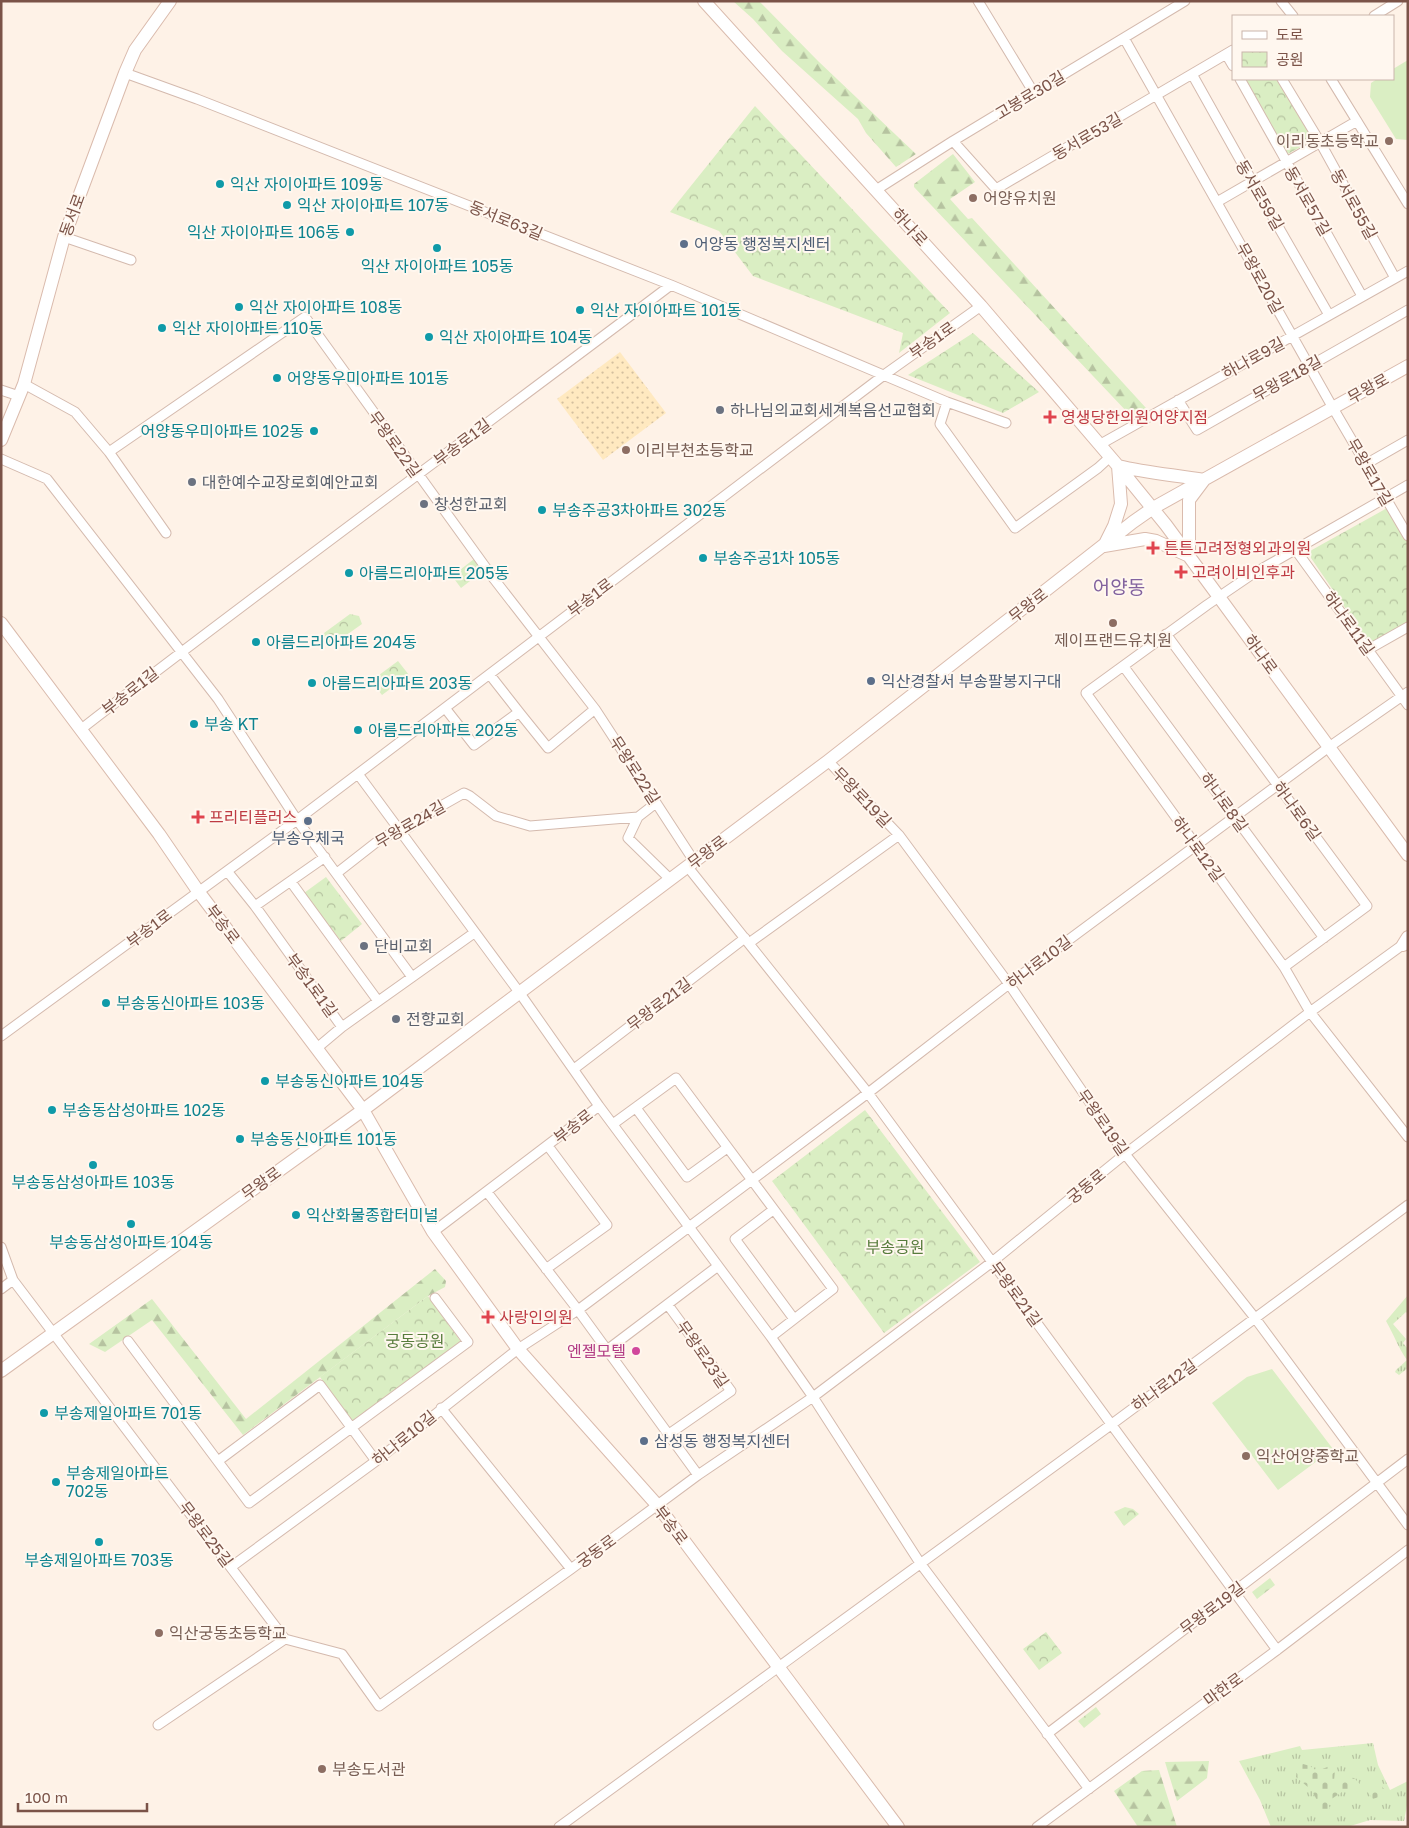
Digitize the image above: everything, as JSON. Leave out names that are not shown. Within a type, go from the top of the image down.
[{"type":"street","name":"동서로","points":[[1,440],[21,390],[64,238],[125,73],[135,50],[170,1]]},
{"type":"street","name":"하나로","points":[[704,1],[981,306],[1153,508],[1408,855]]},
{"type":"street","points":[[978,1],[1034,93]]},
{"type":"street","name":"고봉로30길","points":[[876,190],[953,141],[1124,38],[1175,4],[1185,1]]},
{"type":"street","points":[[1281,1],[1290,15]]},
{"type":"street","points":[[1376,15],[1398,1]]},
{"type":"street","name":"무왕로20길","points":[[1124,38],[1333,408]]},
{"type":"street","name":"동서로53길","points":[[953,141],[996,189],[1229,52]]},
{"type":"street","name":"동서로63길","points":[[125,73],[197,98],[671,285],[884,375]]},
{"type":"street","name":"동서로59길","points":[[1192,74],[1329,315]]},
{"type":"street","name":"동서로57길","points":[[1241,80],[1362,296]]},
{"type":"street","name":"동서로55길","points":[[1283,80],[1320,142],[1395,278]]},
{"type":"street","points":[[1332,80],[1408,204]]},
{"type":"street","points":[[1216,202],[1357,121]]},
{"type":"street","points":[[64,238],[131,260]]},
{"type":"street","name":"하나로9길","points":[[1099,445],[1408,271]]},
{"type":"street","name":"부송로1길","points":[[80,730],[180,652],[418,476],[671,285]]},
{"type":"street","name":"부송1로","points":[[1,1036],[297,820],[884,375],[981,306]]},
{"type":"street","name":"무왕로18길","points":[[1178,400],[1197,430],[1408,310]]},
{"type":"street","name":"무왕로22길","points":[[109,452],[305,317],[418,476],[594,709],[656,803],[691,864]]},
{"type":"street","name":"무왕로","points":[[1,1371],[363,1110],[828,761],[1153,508],[1408,366]]},
{"type":"street","name":"부송1로","points":[[884,375],[1006,424]]},
{"type":"street","points":[[1,390],[21,390],[75,412],[109,452],[166,533]]},
{"type":"street","points":[[948,402],[940,424],[1015,528],[1098,468],[1114,462],[1148,473],[1204,480],[1189,500],[1189,556],[1156,541],[1145,540],[1104,546]]},
{"type":"street","name":"무왕로17길","points":[[1333,408],[1408,536]]},
{"type":"street","points":[[1366,464],[1408,440]]},
{"type":"street","points":[[1,459],[47,479],[218,699],[297,820],[412,977]]},
{"type":"street","points":[[1104,546],[1122,504],[1114,462]]},
{"type":"street","points":[[1219,596],[1295,549],[1408,484]]},
{"type":"street","name":"하나로11길","points":[[1295,549],[1369,650],[1404,694],[1408,705]]},
{"type":"street","name":"하나로12길","points":[[1219,596],[1086,694],[1284,967],[1310,1012],[1408,1137]]},
{"type":"street","name":"부송로","points":[[1,623],[158,834],[198,891],[363,1110],[433,1232],[518,1349],[658,1506],[898,1827]]},
{"type":"street","points":[[1369,650],[1408,627]]},
{"type":"street","name":"하나로6길","points":[[1166,634],[1366,906],[1284,967]]},
{"type":"street","name":"하나로8길","points":[[1124,666],[1324,938]]},
{"type":"street","points":[[490,675],[548,748],[594,709]]},
{"type":"street","name":"하나로10길","points":[[232,1567],[376,1461],[518,1349],[578,1310],[868,1093],[1009,984],[1278,784],[1404,694]]},
{"type":"street","points":[[445,708],[474,745],[519,712]]},
{"type":"street","name":"무왕로19길","points":[[828,761],[899,835],[1009,984],[1125,1154],[1255,1318],[1408,1525]]},
{"type":"street","points":[[358,774],[519,992],[599,1106],[771,1338],[813,1397],[920,1563],[1089,1788]]},
{"type":"street","name":"무왕로24길","points":[[336,873],[383,837],[409,827],[464,793],[496,816],[530,826],[638,817]]},
{"type":"street","points":[[638,817],[656,803]]},
{"type":"street","name":"무왕로","points":[[638,817],[628,838],[670,879]]},
{"type":"street","name":"무왕로21길","points":[[574,1069],[747,941],[899,835]]},
{"type":"street","points":[[255,906],[325,857]]},
{"type":"street","name":"무왕로21길","points":[[691,864],[747,941],[868,1093],[1277,1650]]},
{"type":"street","name":"부송1로1길","points":[[227,871],[255,906],[342,1027],[474,932]]},
{"type":"street","points":[[290,882],[378,1001]]},
{"type":"street","name":"궁동로","points":[[285,1639],[342,1654],[379,1706],[658,1506],[698,1475],[813,1397],[992,1262],[1125,1154],[1310,1012],[1406,942]]},
{"type":"street","points":[[317,1048],[342,1027]]},
{"type":"street","points":[[613,1124],[676,1078],[833,1289],[771,1338]]},
{"type":"street","name":"부송로","points":[[433,1232],[599,1106]]},
{"type":"street","points":[[636,1108],[687,1177],[727,1148]]},
{"type":"street","name":"부송로","points":[[546,1269],[607,1225],[548,1146]]},
{"type":"street","points":[[487,1192],[578,1310],[698,1475]]},
{"type":"street","name":"하나로12길","points":[[559,1827],[1112,1424],[1408,1205]]},
{"type":"street","points":[[773,1210],[735,1239],[794,1319]]},
{"type":"street","name":"무왕로25길","points":[[1,1247],[14,1280],[52,1333],[285,1639]]},
{"type":"street","name":"무왕로23길","points":[[607,1350],[718,1266]]},
{"type":"street","points":[[1,1289],[14,1280]]},
{"type":"street","points":[[128,1341],[249,1503],[468,1342],[435,1298]]},
{"type":"street","name":"무왕로23길","points":[[668,1305],[730,1391],[669,1434]]},
{"type":"street","points":[[218,1461],[320,1386],[376,1461]]},
{"type":"street","points":[[441,1408],[571,1569]]},
{"type":"street","points":[[1377,1484],[1408,1459]]},
{"type":"street","name":"무왕로19길","points":[[1047,1734],[1234,1590],[1377,1484]]},
{"type":"street","name":"마한로","points":[[1037,1827],[1277,1650],[1408,1550]]},
{"type":"street","points":[[158,1725],[285,1639]]},
{"type":"green space","points":[[733,1],[759,1],[818,61],[916,154],[896,167],[866,133],[858,119],[782,51],[753,19]]},
{"type":"green space","points":[[1408,60],[1408,140],[1396,139],[1370,97],[1371,83],[1376,80],[1394,80],[1394,68]]},
{"type":"green space","points":[[1244,80],[1279,80],[1313,140],[1286,155]]},
{"type":"green space","points":[[755,106],[950,313],[899,353],[903,333],[753,276],[719,231],[670,212]]},
{"type":"green space","points":[[953,154],[975,182],[950,199],[968,219],[972,218],[1146,408],[1134,415],[1129,414],[914,187],[914,184]]},
{"type":"green space","points":[[973,333],[1039,392],[1003,413],[908,375]]},
{"type":"green space","points":[[1389,507],[1408,539],[1408,623],[1375,642],[1368,641],[1311,558],[1310,551]]},
{"type":"green space","points":[[478,556],[487,568],[461,588],[452,576]]},
{"type":"green space","points":[[350,614],[359,616],[362,624],[328,648],[320,636]]},
{"type":"green space","points":[[398,661],[409,675],[382,695],[371,681]]},
{"type":"green space","points":[[326,877],[362,924],[341,941],[304,893]]},
{"type":"green space","name":"부송공원","points":[[865,1110],[980,1262],[884,1333],[772,1181]]},
{"type":"green space","points":[[435,1269],[446,1281],[445,1287],[428,1296],[243,1435],[152,1320],[105,1352],[89,1344],[152,1299],[246,1419]]},
{"type":"green space","points":[[1408,1295],[1408,1314],[1406,1312],[1393,1324],[1406,1339],[1403,1343],[1408,1349],[1408,1368],[1399,1375],[1395,1372],[1396,1370],[1407,1360],[1386,1321]]},
{"type":"green space","name":"궁동공원","points":[[428,1296],[461,1342],[354,1423],[320,1377]]},
{"type":"green space","points":[[1272,1369],[1333,1449],[1278,1490],[1212,1403],[1247,1377]]},
{"type":"green space","points":[[1125,1507],[1133,1509],[1139,1514],[1124,1526],[1114,1512]]},
{"type":"green space","points":[[1270,1578],[1275,1585],[1257,1599],[1252,1592]]},
{"type":"green space","points":[[1046,1632],[1062,1653],[1039,1670],[1023,1649]]},
{"type":"green space","points":[[1096,1707],[1101,1714],[1084,1728],[1078,1721]]},
{"type":"green space","points":[[1373,1743],[1378,1765],[1390,1790],[1408,1781],[1408,1800],[1404,1821],[1370,1820],[1347,1827],[1271,1827],[1260,1800],[1239,1761],[1300,1746],[1302,1750]]},
{"type":"green space","points":[[1209,1761],[1207,1778],[1177,1801],[1165,1762]]},
{"type":"green space","points":[[1303,1764],[1317,1771],[1330,1766],[1335,1770],[1334,1781],[1336,1786],[1341,1786],[1345,1777],[1354,1778],[1359,1783],[1359,1789],[1342,1792],[1327,1802],[1330,1808],[1326,1813],[1320,1812],[1312,1792],[1296,1777],[1297,1768]]},
{"type":"green space","points":[[1159,1770],[1177,1827],[1138,1827],[1114,1791],[1142,1771]]},
{"type":"green space","points":[[1380,1784],[1384,1789],[1381,1796],[1373,1799],[1367,1791],[1370,1787]]},
{"type":"sand","points":[[620,352],[666,413],[603,460],[557,399]]},
{"type":"place","name":"이리동초등학교","points":[[1389,141]]},
{"type":"place","name":"익산 자이아파트 109동","points":[[220,184]]},
{"type":"place","name":"어양유치원","points":[[973,198]]},
{"type":"place","name":"익산 자이아파트 107동","points":[[287,205]]},
{"type":"place","name":"익산 자이아파트 106동","points":[[350,232]]},
{"type":"place","name":"어양동 행정복지센터","points":[[684,244]]},
{"type":"place","name":"익산 자이아파트 105동","points":[[437,248]]},
{"type":"place","name":"익산 자이아파트 108동","points":[[239,307]]},
{"type":"place","name":"익산 자이아파트 101동","points":[[580,310]]},
{"type":"place","name":"익산 자이아파트 110동","points":[[162,328]]},
{"type":"place","name":"익산 자이아파트 104동","points":[[429,337]]},
{"type":"place","name":"어양동우미아파트 101동","points":[[277,378]]},
{"type":"place","name":"하나님의교회세계복음선교협회","points":[[720,410]]},
{"type":"place","name":"영생당한의원어양지점","points":[[1050,417]]},
{"type":"place","name":"어양동우미아파트 102동","points":[[314,431]]},
{"type":"place","name":"이리부천초등학교","points":[[626,450]]},
{"type":"place","name":"대한예수교장로회예안교회","points":[[192,482]]},
{"type":"place","name":"창성한교회","points":[[424,504]]},
{"type":"place","name":"부송주공3차아파트 302동","points":[[542,510]]},
{"type":"place","name":"튼튼고려정형외과의원","points":[[1153,548]]},
{"type":"place","name":"부송주공1차 105동","points":[[703,558]]},
{"type":"place","name":"고려이비인후과","points":[[1181,572]]},
{"type":"place","name":"아름드리아파트 205동","points":[[349,573]]},
{"type":"place","name":"제이프랜드유치원","points":[[1113,623]]},
{"type":"place","name":"아름드리아파트 204동","points":[[256,642]]},
{"type":"place","name":"익산경찰서 부송팔봉지구대","points":[[871,681]]},
{"type":"place","name":"아름드리아파트 203동","points":[[312,683]]},
{"type":"place","name":"부송 KT","points":[[194,724]]},
{"type":"place","name":"아름드리아파트 202동","points":[[358,730]]},
{"type":"place","name":"프리티플러스","points":[[198,817]]},
{"type":"place","name":"부송우체국","points":[[308,821]]},
{"type":"place","name":"단비교회","points":[[364,946]]},
{"type":"place","name":"부송동신아파트 103동","points":[[106,1003]]},
{"type":"place","name":"전향교회","points":[[396,1019]]},
{"type":"place","name":"부송동신아파트 104동","points":[[265,1081]]},
{"type":"place","name":"부송동삼성아파트 102동","points":[[52,1110]]},
{"type":"place","name":"부송동신아파트 101동","points":[[240,1139]]},
{"type":"place","name":"부송동삼성아파트 103동","points":[[93,1165]]},
{"type":"place","name":"익산화물종합터미널","points":[[296,1215]]},
{"type":"place","name":"부송동삼성아파트 104동","points":[[131,1224]]},
{"type":"place","name":"사랑인의원","points":[[488,1317]]},
{"type":"place","name":"엔젤모텔","points":[[636,1351]]},
{"type":"place","name":"부송제일아파트 701동","points":[[44,1413]]},
{"type":"place","name":"삼성동 행정복지센터","points":[[644,1441]]},
{"type":"place","name":"익산어양중학교","points":[[1246,1456]]},
{"type":"place","name":"부송제일아파트 702동","points":[[56,1482]]},
{"type":"place","name":"부송제일아파트 703동","points":[[99,1542]]},
{"type":"place","name":"익산궁동초등학교","points":[[159,1633]]},
{"type":"place","name":"부송도서관","points":[[322,1769]]},
{"type":"district","name":"어양동","points":[[1119,586]]}]
